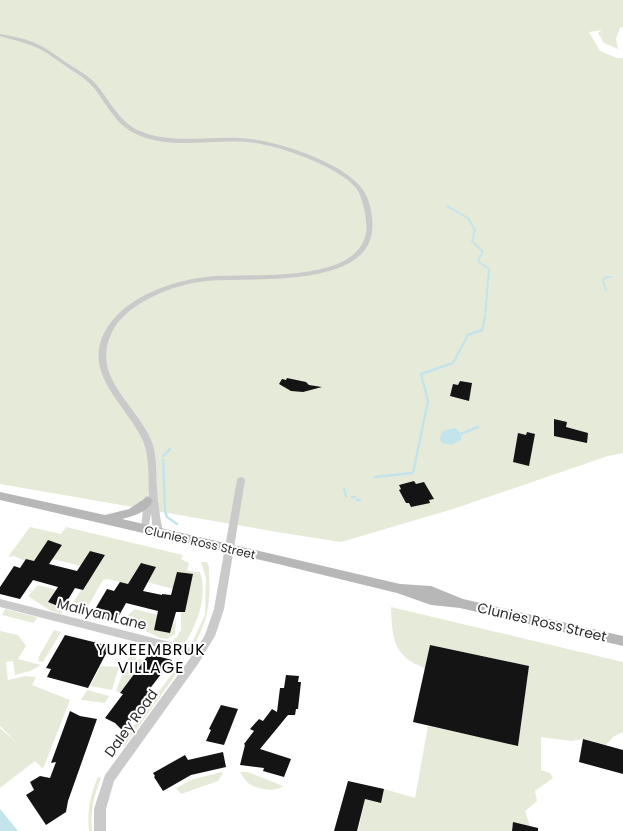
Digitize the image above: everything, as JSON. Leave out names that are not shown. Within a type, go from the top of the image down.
[{"type":"street","points":[[0,35],[37,45],[84,76],[94,85],[119,118],[134,130],[164,140],[244,140],[276,145],[332,169],[342,175],[360,190],[363,199],[369,232],[364,248],[358,254],[339,266],[303,275],[229,277],[185,283],[153,294],[136,303],[113,324],[105,339],[102,354],[105,372],[148,442],[152,461],[150,496],[145,529]]},
{"type":"street","name":"Daley Road","points":[[100,831],[100,809],[109,779],[210,636],[218,610],[241,480]]},
{"type":"street","name":"Clunies Ross Street","points":[[0,496],[400,589],[412,595],[444,603],[460,603],[623,641]]},
{"type":"street","points":[[101,519],[126,515],[139,509],[150,496]]},
{"type":"street","points":[[150,496],[158,532]]},
{"type":"street","name":"Maliyan Lane","points":[[0,603],[185,650],[197,655]]},
{"type":"green space","points":[[0,0],[623,0],[623,27],[620,28],[616,39],[618,49],[604,43],[598,33],[602,30],[589,32],[600,51],[617,58],[623,58],[623,453],[608,456],[453,509],[341,542],[0,484]]},
{"type":"green space","points":[[30,527],[61,534],[66,527],[183,555],[181,559],[189,563],[187,571],[200,572],[203,591],[197,619],[184,645],[173,643],[173,640],[178,636],[179,631],[181,632],[181,612],[185,612],[193,575],[173,589],[147,582],[155,567],[141,563],[128,584],[107,579],[103,580],[83,615],[69,610],[105,555],[90,551],[81,566],[52,559],[62,545],[48,540],[34,561],[26,559],[25,561],[14,556],[8,557]]},
{"type":"green space","points":[[201,562],[207,562],[209,567],[209,600],[203,626],[193,648],[190,647],[205,615],[206,578]]},
{"type":"green space","points":[[38,585],[56,590],[48,602],[63,608],[76,589],[61,614],[47,609],[28,596]]},
{"type":"green space","points":[[391,607],[623,662],[623,732],[613,737],[606,745],[583,739],[571,741],[541,737],[541,770],[550,773],[553,778],[535,791],[537,801],[525,811],[530,826],[513,823],[512,831],[358,831],[365,799],[381,803],[384,789],[415,798],[428,726],[518,745],[529,666],[430,645],[425,668],[406,658],[396,645],[392,628]]},
{"type":"green space","points":[[5,609],[37,617],[34,623],[2,615]]},
{"type":"green space","points":[[135,609],[158,615],[154,630],[170,633],[176,618],[175,634],[167,639],[160,638],[125,621],[129,614]]},
{"type":"green space","points":[[54,630],[61,632],[43,662],[38,661],[38,658]]},
{"type":"green space","points":[[0,631],[18,635],[26,646],[18,659],[41,665],[30,671],[15,675],[13,661],[6,662],[8,680],[25,676],[36,677],[32,685],[70,700],[43,769],[35,761],[0,788],[0,728],[18,744],[0,726]]},
{"type":"green space","points":[[131,651],[135,651],[136,653],[133,654],[137,660],[139,659],[144,661],[120,693],[116,691]]},
{"type":"green space","points":[[182,660],[185,662],[124,747],[120,745]]},
{"type":"green space","points":[[101,666],[119,667],[112,690],[90,686]]},
{"type":"green space","points":[[87,690],[109,696],[105,703],[81,700]]},
{"type":"green space","points":[[221,772],[223,773],[218,781],[181,794],[176,788],[191,780]]},
{"type":"green space","points":[[240,772],[248,772],[283,786],[271,790],[256,787],[248,783]]},
{"type":"green space","points":[[98,777],[101,778],[93,804],[92,831],[89,831],[88,817],[90,804]]},
{"type":"water","points":[[456,428],[461,434],[461,440],[451,445],[441,443],[440,438],[442,431]]},
{"type":"water","points":[[0,809],[18,831],[0,831]]},
{"type":"building","points":[[287,378],[306,382],[309,385],[322,387],[303,392],[291,391],[279,384],[282,379],[286,380]]},
{"type":"building","points":[[460,381],[472,383],[469,401],[450,396],[453,384],[458,385]]},
{"type":"building","points":[[554,419],[567,422],[566,427],[588,433],[587,443],[554,436]]},
{"type":"building","points":[[527,432],[535,434],[529,466],[513,462],[518,433],[526,435]]},
{"type":"building","points":[[414,481],[416,484],[424,482],[434,499],[429,500],[430,503],[411,507],[409,503],[406,503],[399,490],[401,489],[399,485]]},
{"type":"building","points":[[48,540],[62,545],[49,564],[77,571],[90,551],[105,555],[83,590],[75,588],[63,608],[48,602],[58,587],[33,580],[20,599],[0,594],[0,587],[14,566],[20,568],[26,559],[34,561]]},
{"type":"building","points":[[141,563],[156,567],[143,591],[162,595],[171,595],[177,572],[193,574],[185,612],[176,612],[170,633],[154,630],[158,611],[126,603],[116,621],[91,616],[107,589],[114,591],[120,582],[128,584]]},
{"type":"building","points":[[65,635],[110,646],[88,688],[47,677],[51,669],[46,668]]},
{"type":"building","points":[[430,645],[529,666],[518,746],[413,722]]},
{"type":"building","points":[[149,654],[172,660],[148,691],[152,692],[123,731],[115,723],[105,718],[123,694],[120,693]]},
{"type":"building","points":[[286,675],[299,676],[298,682],[301,682],[298,709],[296,709],[295,715],[288,715],[260,749],[291,759],[284,777],[263,771],[264,768],[240,765],[244,744],[254,731],[250,729],[259,719],[263,721],[272,709],[277,712],[280,688],[284,688]]},
{"type":"building","points":[[221,705],[238,709],[224,745],[206,741],[211,730],[209,729]]},
{"type":"building","points":[[70,711],[80,716],[97,719],[68,801],[66,812],[46,825],[26,795],[34,790],[30,782],[40,776],[50,778],[56,762],[51,763]]},
{"type":"building","points":[[583,739],[623,750],[623,774],[579,762]]},
{"type":"building","points":[[223,752],[226,767],[191,775],[163,791],[154,777],[155,776],[153,773],[185,755],[188,760]]},
{"type":"building","points":[[348,781],[384,789],[381,803],[365,799],[357,831],[334,831]]},
{"type":"building","points":[[513,822],[538,828],[538,831],[512,831]]},
{"type":"waterway","points":[[447,206],[468,218],[475,230],[472,241],[483,252],[478,261],[489,269],[485,318]]},
{"type":"waterway","points":[[603,280],[607,277],[611,277]]},
{"type":"waterway","points":[[603,282],[606,290]]},
{"type":"waterway","points":[[375,477],[413,473],[428,401],[421,374],[453,363],[468,335],[482,330],[485,317]]},
{"type":"waterway","points":[[458,435],[478,427]]},
{"type":"waterway","points":[[163,456],[170,449]]},
{"type":"waterway","points":[[163,460],[165,511],[167,517],[177,524]]},
{"type":"waterway","points":[[344,489],[346,496]]},
{"type":"district","name":"YUKEEMBRUK VILLAGE","points":[[151,658]]}]
